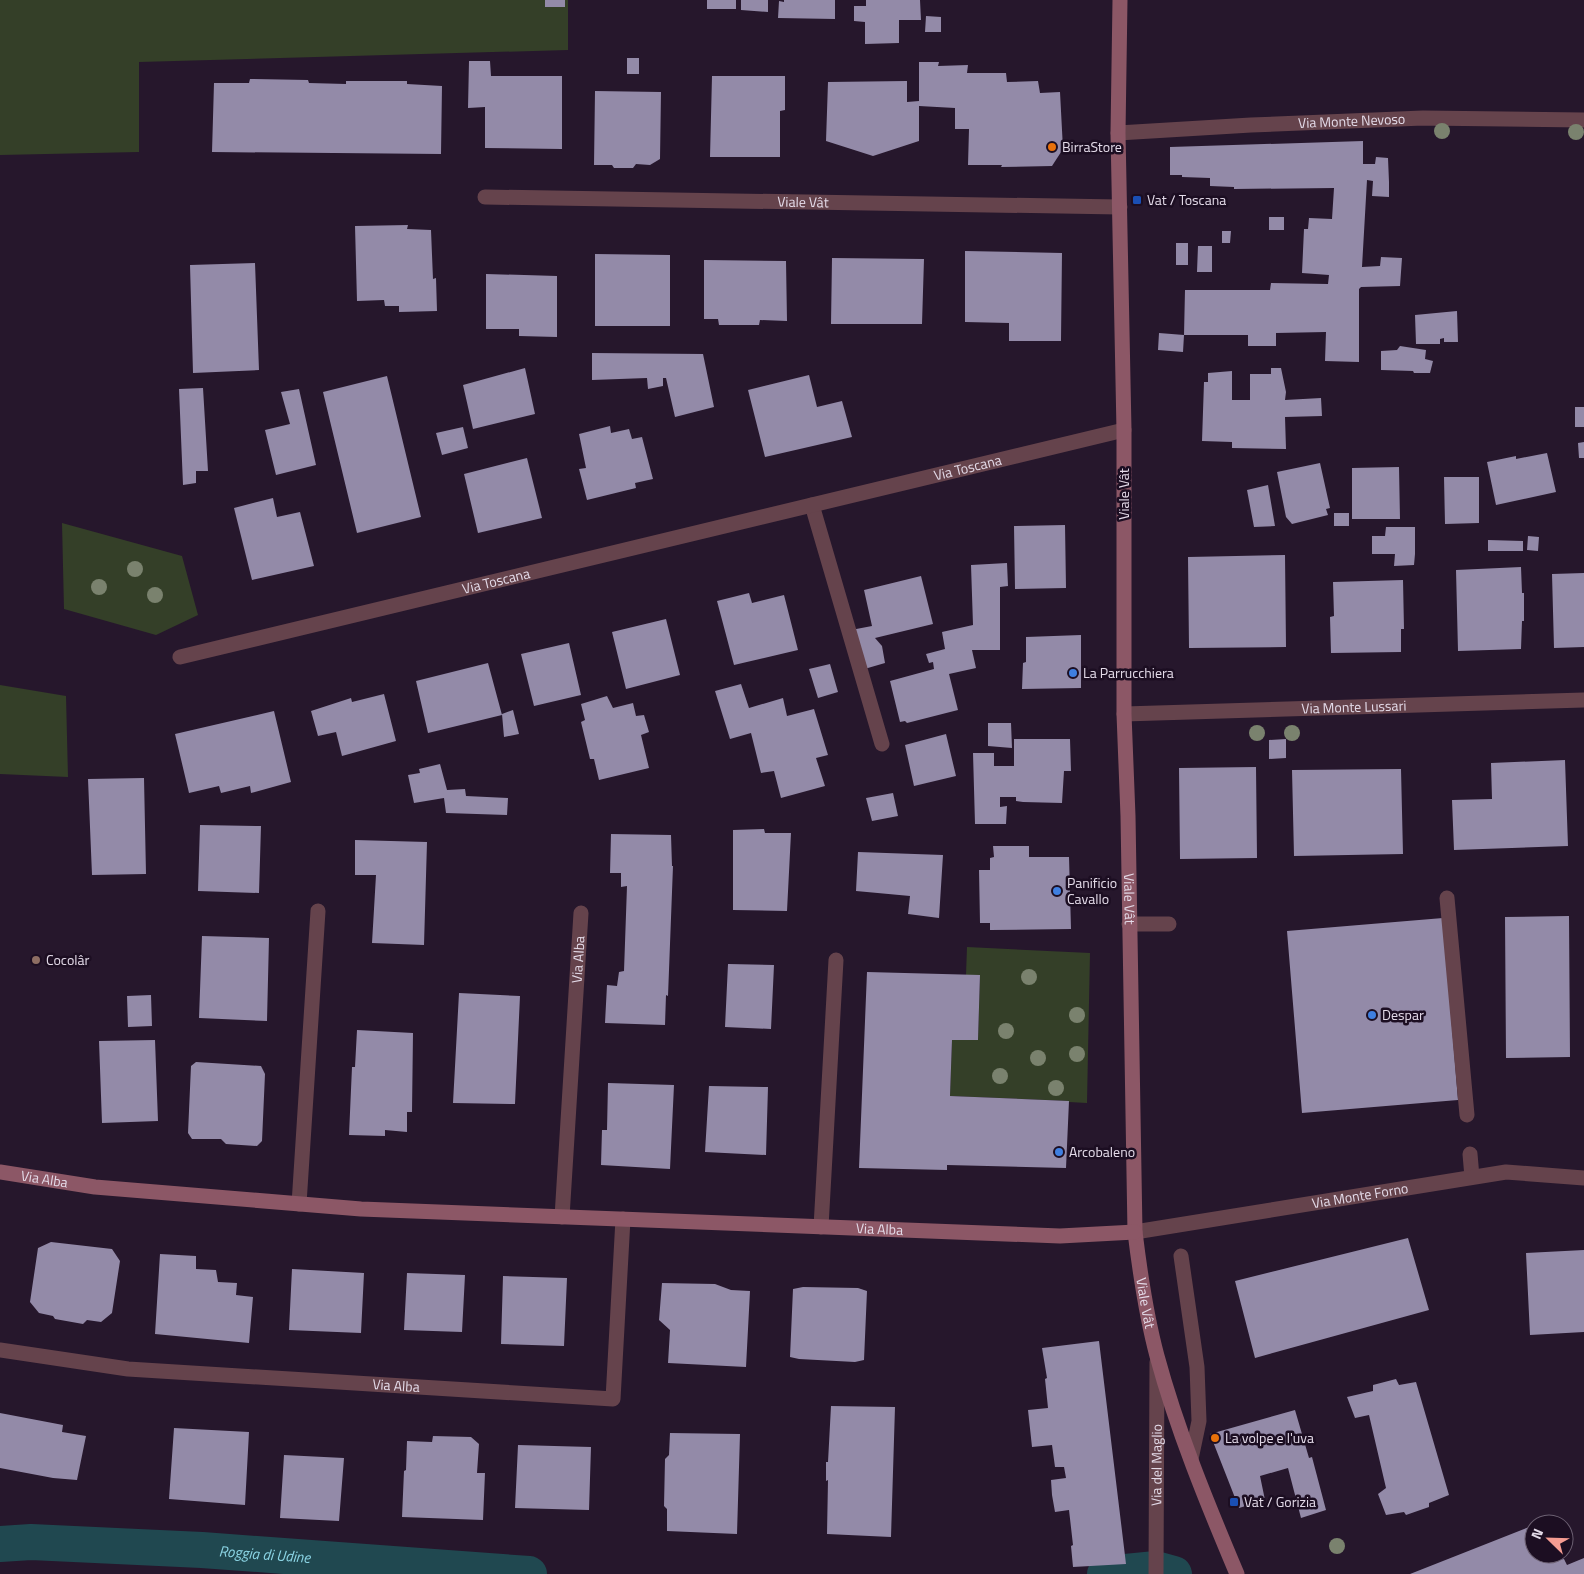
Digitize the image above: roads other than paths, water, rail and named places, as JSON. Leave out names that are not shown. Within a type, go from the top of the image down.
[{"type":"main road","name":"Viale Vât","points":[[1120,0],[1118,134],[1124,430],[1124,714],[1128,816],[1135,1232],[1141,1280],[1157,1356],[1191,1459],[1237,1574]]},
{"type":"main road","name":"Via Alba","points":[[0,1172],[95,1187],[361,1209],[1060,1236],[1135,1232]]},
{"type":"street","name":"Via Monte Nevoso","points":[[1118,134],[1423,118],[1584,120]]},
{"type":"street","name":"Viale Vât","points":[[485,197],[1120,207]]},
{"type":"street","name":"Via Toscana","points":[[180,657],[1124,430]]},
{"type":"street","points":[[812,505],[882,744]]},
{"type":"street","name":"Via Monte Lussari","points":[[1124,714],[1584,700]]},
{"type":"street","points":[[1447,898],[1467,1115]]},
{"type":"street","points":[[299,1204],[318,911]]},
{"type":"street","name":"Via Alba","points":[[562,1217],[581,913]]},
{"type":"street","points":[[1129,924],[1169,924]]},
{"type":"street","points":[[821,1227],[836,960]]},
{"type":"street","points":[[1470,1154],[1472,1178]]},
{"type":"street","name":"Via Monte Forno","points":[[1135,1232],[1506,1172],[1584,1178]]},
{"type":"street","name":"Via Alba","points":[[0,1350],[128,1369],[613,1399],[623,1219]]},
{"type":"street","points":[[1180,1256],[1198,1367],[1199,1421],[1191,1459]]},
{"type":"street","name":"Via del Maglio","points":[[1156,1574],[1157,1356]]},
{"type":"waterway","name":"Roggia di Udine","points":[[0,1544],[31,1542],[202,1550],[529,1574]]},
{"type":"waterway","name":"Roggia di Udine","points":[[1105,1574],[1156,1569],[1174,1574]]},
{"type":"place","name":"BirraStore","points":[[1052,147]]},
{"type":"place","name":"Vat / Toscana","points":[[1137,200]]},
{"type":"place","name":"La Parrucchiera","points":[[1073,673]]},
{"type":"place","name":"Panificio Cavallo","points":[[1057,891]]},
{"type":"place","name":"Cocolâr","points":[[36,960]]},
{"type":"place","name":"Despar","points":[[1372,1015]]},
{"type":"place","name":"Arcobaleno","points":[[1059,1152]]},
{"type":"place","name":"La volpe e l'uva","points":[[1215,1438]]},
{"type":"place","name":"Vat / Gorizia","points":[[1234,1502]]}]
